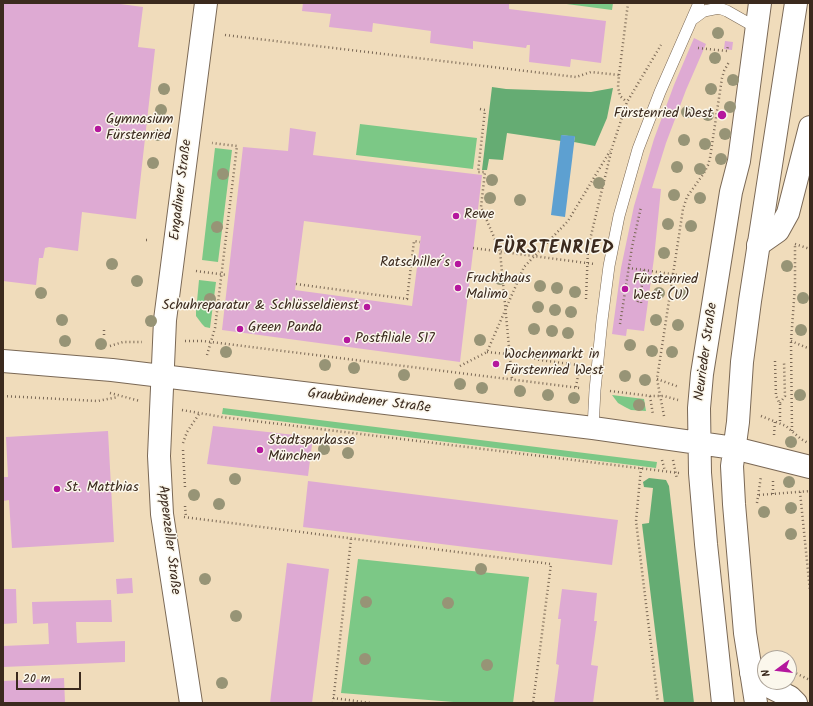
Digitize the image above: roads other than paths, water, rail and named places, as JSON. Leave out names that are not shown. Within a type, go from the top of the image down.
[{"type":"street","name":"Engadiner Straße","points":[[163,376],[165,320],[206,3]]},
{"type":"street","name":"Neurieder Straße","points":[[724,703],[706,544],[698,442],[699,408],[702,374],[731,192],[739,161],[760,3]]},
{"type":"street","points":[[756,703],[745,626],[732,466],[738,422],[742,362],[746,331],[796,3]]},
{"type":"street","points":[[758,245],[778,231],[788,213],[810,127]]},
{"type":"street","name":"Graubündener Straße","points":[[3,361],[102,369],[594,428],[734,448],[810,467]]},
{"type":"street","name":"Appenzeller Straße","points":[[163,376],[159,456],[162,514],[191,703]]},
{"type":"street","points":[[751,672],[764,684],[785,694],[796,703]]},
{"type":"lane","points":[[594,428],[599,348],[609,266],[619,216],[638,149],[660,92],[699,3]]},
{"type":"lane","points":[[692,19],[704,11],[718,8],[727,11],[757,28]]},
{"type":"water","points":[[561,135],[575,136],[565,217],[551,215]]},
{"type":"place","name":"Fürstenried West","points":[[722,115]]},
{"type":"place","name":"Gymnasium Fürstenried","points":[[98,129]]},
{"type":"place","name":"Rewe","points":[[456,216]]},
{"type":"place","name":"Ratschiller´s","points":[[458,264]]},
{"type":"place","name":"Fruchthaus Malimo","points":[[458,288]]},
{"type":"place","name":"Fürstenried West (U)","points":[[625,289]]},
{"type":"place","name":"Schuhreparatur & Schlüsseldienst","points":[[367,307]]},
{"type":"place","name":"Green Panda","points":[[240,329]]},
{"type":"place","name":"Postfiliale 517","points":[[347,340]]},
{"type":"place","name":"Wochenmarkt in Fürstenried West","points":[[496,364]]},
{"type":"place","name":"Stadtsparkasse München","points":[[260,450]]},
{"type":"place","name":"St. Matthias","points":[[57,489]]},
{"type":"district","name":"FÜRSTENRIED","points":[[554,250]]}]
